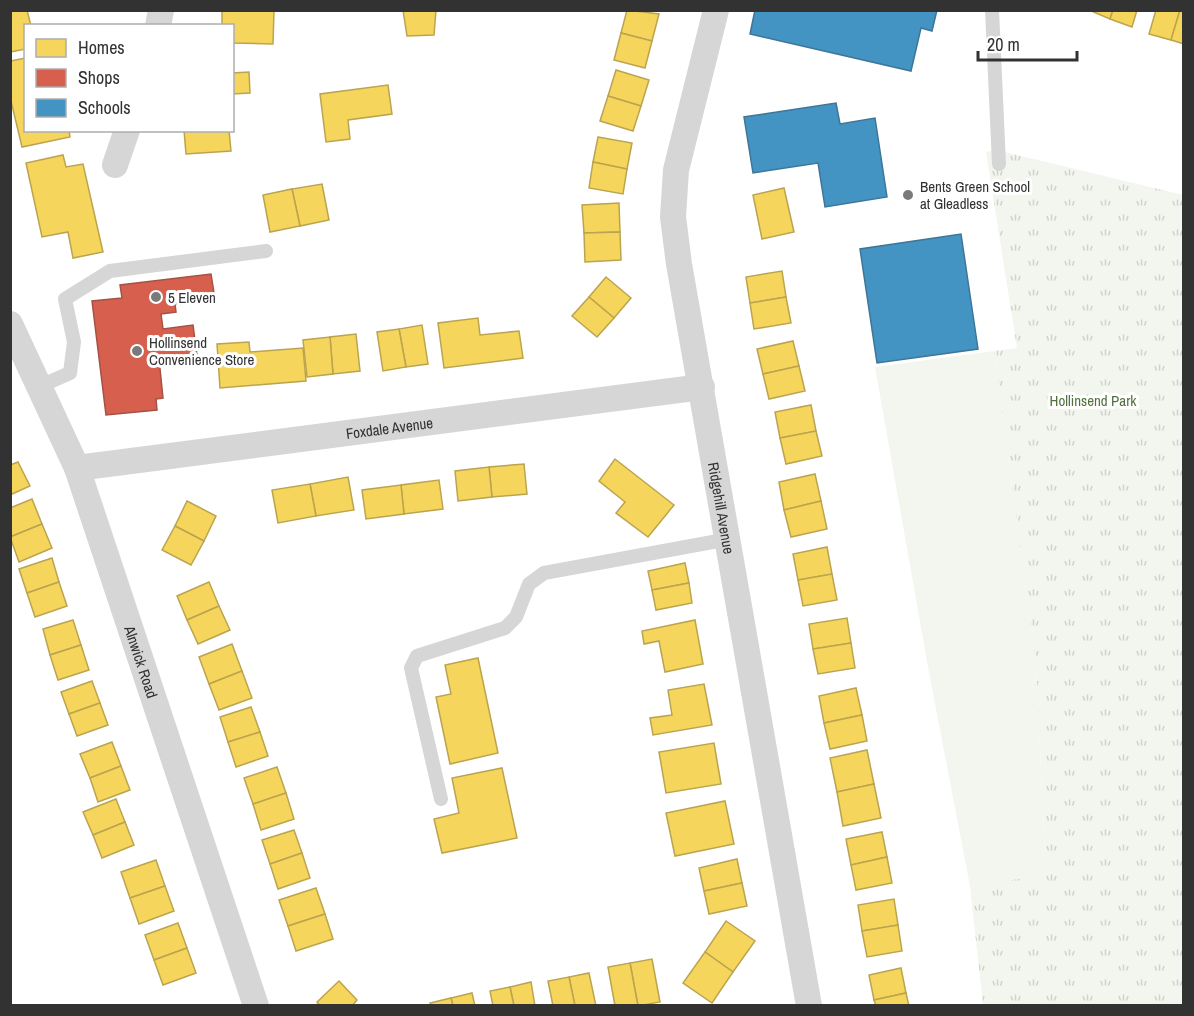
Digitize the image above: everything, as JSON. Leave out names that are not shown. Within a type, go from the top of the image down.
[{"type":"street","name":"Ridgehill Avenue","points":[[716,10],[676,170],[673,217],[679,264],[809,1005]]},
{"type":"street","points":[[115,165],[126,132]]},
{"type":"street","name":"Alnwick Road","points":[[10,324],[77,468],[256,1005]]},
{"type":"street","name":"Foxdale Avenue","points":[[77,468],[702,387]]},
{"type":"lane","points":[[992,10],[999,164]]},
{"type":"lane","points":[[38,387],[70,373],[74,342],[66,299],[110,271],[266,251]]},
{"type":"lane","points":[[441,799],[411,668],[417,656],[505,628],[516,617],[528,584],[544,573],[729,539]]},
{"type":"green space","name":"Hollinsend Park","points":[[996,150],[1183,195],[1183,1005],[983,1005],[970,886],[1046,874],[1036,667],[994,351],[1017,348],[986,152]]},
{"type":"green space","points":[[994,351],[1036,667],[1046,875],[970,886],[928,667],[875,367]]},
{"type":"building: Homes","points":[[10,10],[27,10],[30,24],[24,24],[24,49],[10,52]]},
{"type":"building: Homes","points":[[222,10],[274,10],[273,44],[234,43],[234,24],[222,24]]},
{"type":"building: Homes","points":[[403,10],[436,10],[434,35],[407,36]]},
{"type":"building: Homes","points":[[627,10],[659,14],[652,41],[621,33]]},
{"type":"building: Homes","points":[[1089,10],[1113,10],[1110,19]]},
{"type":"building: Homes","points":[[1113,10],[1137,10],[1132,27],[1110,19]]},
{"type":"building: Homes","points":[[1156,10],[1180,10],[1171,40],[1149,34]]},
{"type":"building: Homes","points":[[1180,10],[1184,10],[1184,44],[1171,40]]},
{"type":"building: Homes","points":[[621,33],[652,41],[645,68],[614,60]]},
{"type":"building: Homes","points":[[24,58],[24,132],[69,132],[70,137],[22,147],[10,97],[10,61]]},
{"type":"building: Homes","points":[[616,70],[649,80],[641,106],[608,96]]},
{"type":"building: Homes","points":[[249,72],[250,93],[234,94],[234,73]]},
{"type":"building: Homes","points":[[388,85],[392,114],[348,120],[350,139],[326,142],[320,94]]},
{"type":"building: Homes","points":[[608,96],[641,106],[633,131],[600,121]]},
{"type":"building: Homes","points":[[184,132],[229,132],[231,151],[186,154]]},
{"type":"building: Homes","points":[[598,137],[632,143],[627,169],[593,162]]},
{"type":"building: Homes","points":[[63,155],[66,167],[83,164],[103,252],[73,258],[68,232],[42,237],[26,163]]},
{"type":"building: Homes","points":[[593,162],[627,169],[623,194],[589,188]]},
{"type":"building: Homes","points":[[322,184],[329,220],[300,226],[292,189]]},
{"type":"building: Homes","points":[[784,188],[794,232],[762,239],[753,195]]},
{"type":"building: Homes","points":[[292,189],[300,226],[270,232],[263,195]]},
{"type":"building: Homes","points":[[619,203],[620,232],[584,233],[582,205]]},
{"type":"building: Homes","points":[[620,232],[621,260],[585,262],[584,233]]},
{"type":"building: Homes","points":[[782,271],[786,297],[750,303],[746,277]]},
{"type":"building: Homes","points":[[606,277],[631,298],[614,318],[589,297]]},
{"type":"building: Homes","points":[[589,297],[614,318],[597,337],[572,316]]},
{"type":"building: Homes","points":[[786,297],[791,323],[754,329],[750,303]]},
{"type":"building: Homes","points":[[478,318],[480,335],[519,331],[523,358],[444,368],[438,323]]},
{"type":"building: Homes","points":[[422,325],[428,364],[406,367],[399,329]]},
{"type":"building: Homes","points":[[399,329],[406,367],[383,371],[377,332]]},
{"type":"building: Homes","points":[[356,334],[360,371],[333,374],[330,337]]},
{"type":"building: Homes","points":[[330,337],[333,374],[307,377],[303,340]]},
{"type":"building: Homes","points":[[793,341],[799,366],[763,374],[757,349]]},
{"type":"building: Homes","points":[[249,342],[250,352],[303,348],[306,381],[220,388],[217,344]]},
{"type":"building: Homes","points":[[799,366],[805,391],[769,399],[763,374]]},
{"type":"building: Homes","points":[[811,405],[816,431],[780,438],[775,412]]},
{"type":"building: Homes","points":[[816,431],[822,456],[786,464],[780,438]]},
{"type":"building: Homes","points":[[615,459],[674,505],[648,537],[616,513],[625,502],[599,481]]},
{"type":"building: Homes","points":[[18,462],[30,486],[10,495],[10,465]]},
{"type":"building: Homes","points":[[524,464],[527,494],[492,497],[489,467]]},
{"type":"building: Homes","points":[[489,467],[492,497],[458,501],[455,471]]},
{"type":"building: Homes","points":[[815,474],[821,501],[784,510],[779,482]]},
{"type":"building: Homes","points":[[348,477],[354,510],[316,516],[310,484]]},
{"type":"building: Homes","points":[[439,480],[443,509],[404,514],[401,485]]},
{"type":"building: Homes","points":[[310,484],[316,516],[278,523],[272,490]]},
{"type":"building: Homes","points":[[401,485],[404,514],[366,519],[362,490]]},
{"type":"building: Homes","points":[[32,499],[42,524],[10,537],[10,508]]},
{"type":"building: Homes","points":[[187,501],[216,516],[204,541],[175,526]]},
{"type":"building: Homes","points":[[821,501],[827,529],[791,537],[784,510]]},
{"type":"building: Homes","points":[[42,524],[52,548],[19,562],[10,537]]},
{"type":"building: Homes","points":[[175,526],[204,541],[191,565],[162,550]]},
{"type":"building: Homes","points":[[827,547],[832,574],[798,580],[793,554]]},
{"type":"building: Homes","points":[[52,558],[59,582],[27,593],[19,569]]},
{"type":"building: Homes","points":[[685,563],[689,583],[652,590],[648,571]]},
{"type":"building: Homes","points":[[832,574],[837,600],[803,606],[798,580]]},
{"type":"building: Homes","points":[[59,582],[67,606],[35,617],[27,593]]},
{"type":"building: Homes","points":[[209,582],[219,606],[187,620],[177,596]]},
{"type":"building: Homes","points":[[689,583],[692,603],[656,610],[652,590]]},
{"type":"building: Homes","points":[[219,606],[230,630],[198,644],[187,620]]},
{"type":"building: Homes","points":[[847,618],[851,643],[813,649],[809,624]]},
{"type":"building: Homes","points":[[73,620],[81,645],[50,655],[43,629]]},
{"type":"building: Homes","points":[[695,620],[703,664],[665,672],[659,641],[644,644],[642,631]]},
{"type":"building: Homes","points":[[851,643],[855,668],[818,674],[813,649]]},
{"type":"building: Homes","points":[[232,644],[242,671],[209,684],[199,657]]},
{"type":"building: Homes","points":[[81,645],[89,670],[58,680],[50,655]]},
{"type":"building: Homes","points":[[478,658],[498,753],[450,764],[436,697],[451,694],[445,665]]},
{"type":"building: Homes","points":[[242,671],[252,698],[219,710],[209,684]]},
{"type":"building: Homes","points":[[92,681],[100,703],[69,714],[61,692]]},
{"type":"building: Homes","points":[[704,684],[712,725],[653,735],[650,718],[672,715],[668,690]]},
{"type":"building: Homes","points":[[856,688],[862,715],[824,723],[819,696]]},
{"type":"building: Homes","points":[[100,703],[108,725],[77,736],[69,714]]},
{"type":"building: Homes","points":[[251,707],[260,732],[228,742],[220,717]]},
{"type":"building: Homes","points":[[862,715],[867,741],[830,749],[824,723]]},
{"type":"building: Homes","points":[[260,732],[268,756],[236,767],[228,742]]},
{"type":"building: Homes","points":[[112,742],[121,766],[90,778],[80,754]]},
{"type":"building: Homes","points":[[714,743],[721,784],[666,793],[659,752]]},
{"type":"building: Homes","points":[[867,750],[874,784],[837,792],[830,758]]},
{"type":"building: Homes","points":[[121,766],[130,790],[98,802],[90,778]]},
{"type":"building: Homes","points":[[277,767],[286,793],[253,804],[244,778]]},
{"type":"building: Homes","points":[[502,768],[517,838],[442,853],[434,819],[459,813],[452,778]]},
{"type":"building: Homes","points":[[874,784],[881,818],[843,826],[837,792]]},
{"type":"building: Homes","points":[[286,793],[294,819],[261,830],[253,804]]},
{"type":"building: Homes","points":[[116,799],[125,822],[93,835],[83,812]]},
{"type":"building: Homes","points":[[725,801],[734,844],[675,856],[666,813]]},
{"type":"building: Homes","points":[[125,822],[134,845],[102,858],[93,835]]},
{"type":"building: Homes","points":[[294,830],[302,853],[270,864],[262,840]]},
{"type":"building: Homes","points":[[882,832],[887,857],[851,865],[846,839]]},
{"type":"building: Homes","points":[[302,853],[310,878],[278,889],[270,864]]},
{"type":"building: Homes","points":[[887,857],[892,883],[856,890],[851,865]]},
{"type":"building: Homes","points":[[737,859],[742,883],[704,891],[699,868]]},
{"type":"building: Homes","points":[[156,860],[165,886],[130,898],[121,872]]},
{"type":"building: Homes","points":[[742,883],[747,906],[709,914],[704,891]]},
{"type":"building: Homes","points":[[165,886],[174,911],[139,924],[130,898]]},
{"type":"building: Homes","points":[[316,888],[325,914],[288,926],[279,900]]},
{"type":"building: Homes","points":[[894,899],[898,925],[862,931],[858,905]]},
{"type":"building: Homes","points":[[325,914],[333,939],[296,951],[288,926]]},
{"type":"building: Homes","points":[[726,921],[755,941],[733,972],[705,952]]},
{"type":"building: Homes","points":[[178,923],[187,948],[154,960],[145,935]]},
{"type":"building: Homes","points":[[898,925],[902,951],[867,957],[862,931]]},
{"type":"building: Homes","points":[[187,948],[196,973],[163,985],[154,960]]},
{"type":"building: Homes","points":[[705,952],[733,972],[712,1003],[683,983]]},
{"type":"building: Homes","points":[[652,959],[660,1002],[638,1006],[630,963]]},
{"type":"building: Homes","points":[[630,963],[638,1006],[615,1006],[608,967]]},
{"type":"building: Homes","points":[[901,968],[906,993],[874,1000],[869,975]]},
{"type":"building: Homes","points":[[589,973],[596,1006],[575,1006],[569,977]]},
{"type":"building: Homes","points":[[569,977],[575,1006],[553,1006],[548,981]]},
{"type":"building: Homes","points":[[339,981],[357,1000],[352,1006],[320,1006],[317,1002]]},
{"type":"building: Homes","points":[[531,982],[535,1006],[514,1006],[510,987]]},
{"type":"building: Homes","points":[[510,987],[514,1006],[493,1006],[490,991]]},
{"type":"building: Homes","points":[[472,993],[475,1006],[453,1006],[451,998]]},
{"type":"building: Homes","points":[[906,993],[909,1006],[876,1006],[874,1000]]},
{"type":"building: Homes","points":[[451,998],[453,1006],[431,1006],[430,1003]]},
{"type":"building: Shops","points":[[211,274],[215,299],[175,304],[176,312],[161,314],[163,329],[193,325],[198,363],[170,366],[169,358],[159,359],[163,398],[156,399],[157,410],[106,415],[92,301],[122,298],[120,285]]},
{"type":"building: Schools","points":[[755,10],[937,10],[932,31],[921,28],[911,71],[750,34]]},
{"type":"building: Schools","points":[[836,103],[840,124],[875,118],[887,197],[825,207],[818,163],[753,173],[744,117]]},
{"type":"building: Schools","points":[[961,234],[978,349],[877,363],[860,249]]},
{"type":"place","name":"Bents Green School at Gleadless","points":[[908,195]]},
{"type":"place","name":"5 Eleven","points":[[156,297]]},
{"type":"place","name":"Hollinsend Convenience Store","points":[[137,351]]}]
